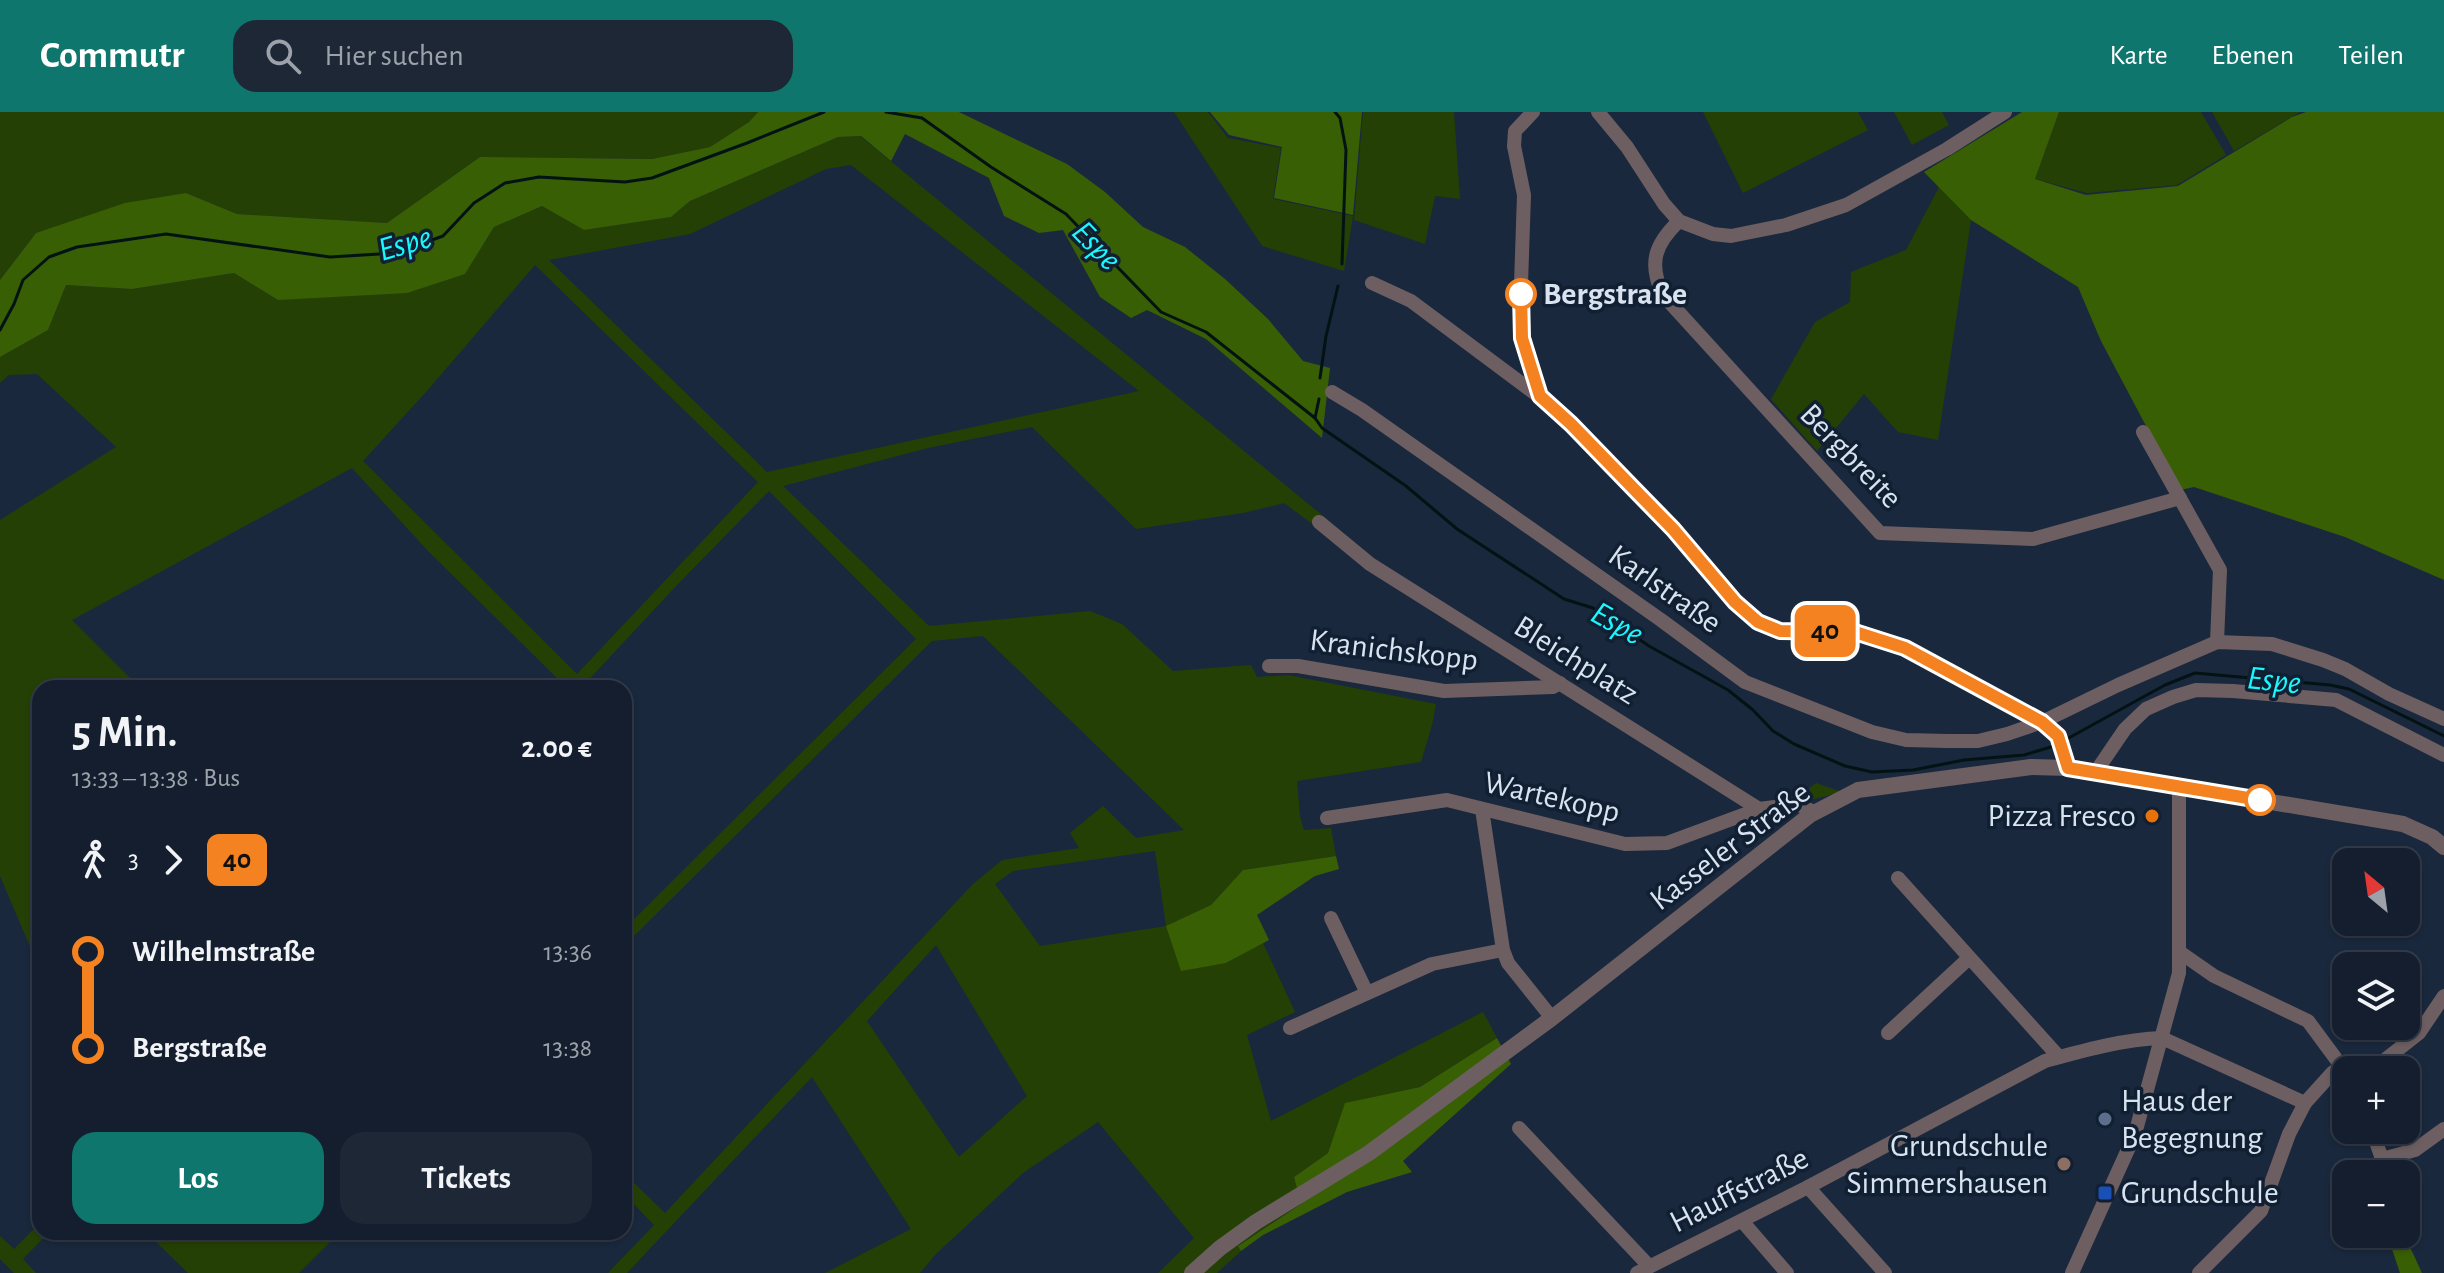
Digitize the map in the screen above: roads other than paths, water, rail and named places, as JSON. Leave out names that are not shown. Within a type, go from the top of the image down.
[{"type":"street","points":[[1533,112],[1515,131],[1514,146],[1524,195],[1522,338],[1540,396]]},
{"type":"street","points":[[1598,112],[1627,147],[1664,204],[1679,221],[1713,234],[1731,236],[1786,225],[1846,205],[1947,149],[2005,112]]},
{"type":"street","name":"Bergbreite","points":[[1679,221],[1657,249],[1654,267],[1663,295],[1880,533],[2033,539],[2180,498]]},
{"type":"street","points":[[1372,283],[1411,301],[1540,396],[1673,529],[1735,602],[1758,622],[1780,631],[1855,632],[1905,648],[2042,722],[2060,742],[2068,768]]},
{"type":"street","name":"Karlstraße","points":[[1332,392],[1362,410],[1745,682],[1872,732],[1906,740],[1978,741],[2028,728],[2217,642],[2272,644],[2323,660],[2444,719]]},
{"type":"street","points":[[2143,432],[2220,570],[2217,642]]},
{"type":"street","name":"Bleichplatz","points":[[1319,522],[1370,564],[1759,809]]},
{"type":"street","name":"Kranichskopp","points":[[1269,666],[1298,666],[1444,691],[1553,687],[1560,683]]},
{"type":"street","points":[[2095,773],[2125,729],[2146,709],[2196,690],[2336,700],[2444,755]]},
{"type":"street","name":"Kasseler Straße","points":[[1192,1273],[1256,1222],[1369,1153],[1552,1018],[1814,812],[1858,790],[2031,767],[2068,768],[2403,824],[2432,837],[2444,847]]},
{"type":"street","points":[[2072,1273],[2135,1134],[2179,973],[2179,787]]},
{"type":"street","name":"Wartekopp","points":[[1327,818],[1447,800],[1625,844],[1667,843],[1759,809]]},
{"type":"street","points":[[1759,809],[1797,804],[1814,812]]},
{"type":"street","points":[[1482,809],[1503,950],[1508,963],[1552,1018]]},
{"type":"street","points":[[1898,878],[2059,1057]]},
{"type":"street","points":[[1331,918],[1367,993]]},
{"type":"street","points":[[1290,1028],[1432,964],[1503,950]]},
{"type":"street","points":[[2181,953],[2214,976],[2308,1021],[2335,1056]]},
{"type":"street","points":[[1888,1033],[1968,959]]},
{"type":"street","points":[[2390,1056],[2419,1033],[2444,996]]},
{"type":"street","points":[[2162,1038],[2305,1103]]},
{"type":"street","name":"Hauffstraße","points":[[1643,1270],[1808,1187],[2045,1061],[2139,1039],[2162,1038]]},
{"type":"street","points":[[2199,1273],[2261,1211],[2289,1134],[2305,1103],[2332,1073]]},
{"type":"street","points":[[1519,1128],[1643,1270]]},
{"type":"street","points":[[2377,1144],[2382,1159],[2415,1150],[2444,1129]]},
{"type":"street","points":[[1808,1187],[1885,1273]]},
{"type":"street","points":[[1742,1221],[1787,1273]]},
{"type":"waterway","name":"Espe","points":[[0,330],[23,280],[49,257],[77,247],[166,234],[330,257],[396,253],[443,236],[474,203],[505,183],[539,177],[625,182],[652,178],[824,112]]},
{"type":"waterway","name":"Espe","points":[[886,112],[922,118],[991,167],[1066,214],[1161,312],[1206,332],[1315,418],[1322,428],[1406,486],[1457,529],[1564,599],[1593,608],[1649,646],[1728,690],[1773,731],[1794,744],[1845,766],[1872,772],[1913,770],[1964,760],[2024,755],[2054,746]]},
{"type":"waterway","points":[[1335,112],[1340,118],[1346,150],[1342,264]]},
{"type":"waterway","points":[[1320,378],[1338,286]]},
{"type":"waterway","points":[[1315,418],[1319,399]]},
{"type":"waterway","name":"Espe","points":[[2065,740],[2165,685],[2195,673],[2349,689],[2444,736]]},
{"type":"place","name":"Bergstraße","points":[[1521,294]]},
{"type":"place","name":"Pizza Fresco","points":[[2152,816]]},
{"type":"place","name":"Haus der Begegnung","points":[[2105,1119]]},
{"type":"place","name":"Grundschule Simmershausen","points":[[2064,1164]]},
{"type":"place","name":"Grundschule","points":[[2105,1193]]}]
